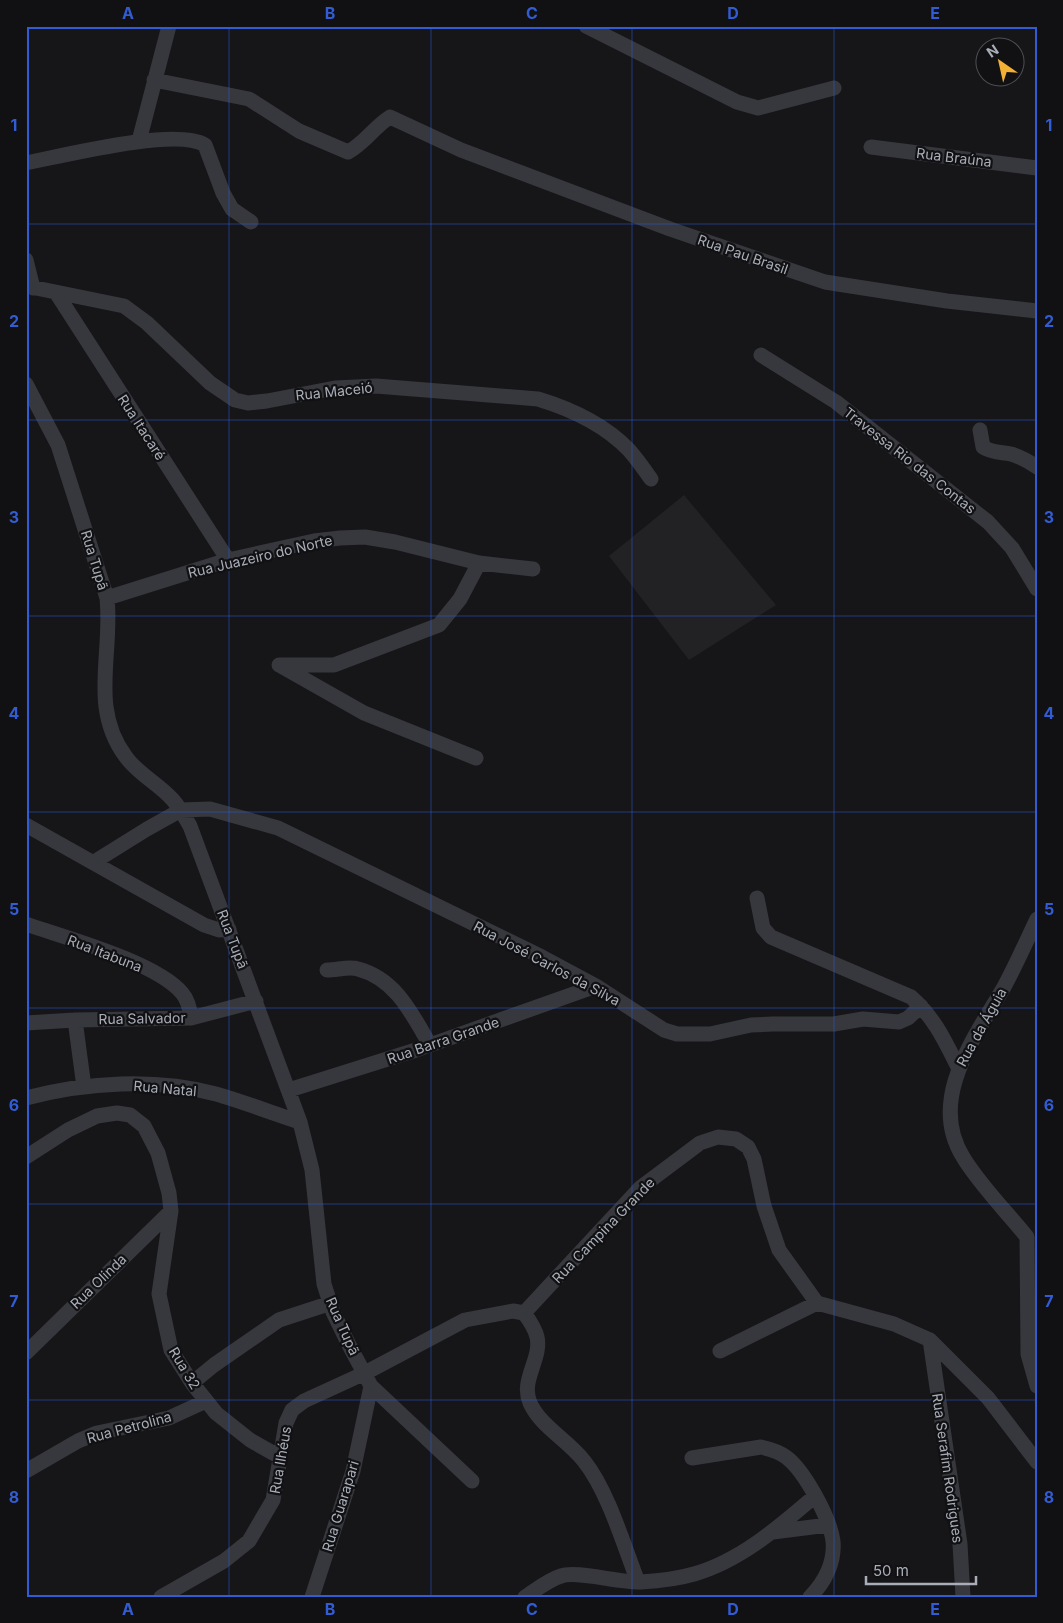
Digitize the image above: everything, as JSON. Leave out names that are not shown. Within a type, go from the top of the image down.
[{"type":"street","points":[[139,142],[168,26]]},
{"type":"street","points":[[586,26],[738,102],[758,108],[834,88]]},
{"type":"street","name":"Rua Pau Brasil","points":[[154,80],[249,99],[299,131],[348,152],[362,144],[381,123],[390,117],[461,150],[670,229],[825,282],[947,302],[1037,311]]},
{"type":"street","points":[[26,163],[139,142],[189,140],[205,145],[223,193],[232,209],[251,222]]},
{"type":"street","name":"Rua Braúna","points":[[871,147],[1037,168]]},
{"type":"street","points":[[26,260],[29,287]]},
{"type":"street","name":"Rua Maceió","points":[[29,287],[124,306],[136,313],[210,383],[235,400],[248,403],[335,388],[376,386],[490,394],[538,400],[561,406],[610,434],[630,451],[651,479]]},
{"type":"street","name":"Rua Itacaré","points":[[57,294],[228,560]]},
{"type":"street","name":"Travessa Rio das Contas","points":[[762,355],[836,402],[988,522],[1012,548],[1037,589]]},
{"type":"street","name":"Rua Tupã","points":[[26,384],[58,445],[107,598],[110,623],[104,704],[109,727],[127,758],[172,799],[190,826],[300,1122],[312,1170],[320,1256],[324,1284],[331,1303],[368,1379],[472,1481]]},
{"type":"street","points":[[980,430],[983,447],[988,450],[1025,459],[1037,467]]},
{"type":"street","name":"Rua Juazeiro do Norte","points":[[107,598],[228,560],[314,541],[365,537],[395,542],[479,563],[533,570]]},
{"type":"street","points":[[476,758],[364,713],[279,665],[334,665],[439,626],[460,599],[479,563]]},
{"type":"street","name":"Rua José Carlos da Silva","points":[[181,810],[210,809],[278,828],[596,986],[664,1030],[676,1034],[690,1036],[773,1024],[834,1024],[862,1018],[899,1022],[908,1018],[921,1006]]},
{"type":"street","points":[[94,862],[181,810]]},
{"type":"street","points":[[26,825],[204,925],[219,930],[229,929]]},
{"type":"street","points":[[757,898],[763,928],[771,937],[911,997],[921,1006],[943,1035],[958,1067]]},
{"type":"street","name":"Rua da Águia","points":[[1032,1236],[962,1157],[951,1128],[950,1098],[958,1067],[1015,966],[1037,919]]},
{"type":"street","name":"Rua Itabuna","points":[[26,924],[112,953],[144,968],[182,993],[189,1005],[191,1018]]},
{"type":"street","points":[[328,970],[357,968],[383,981],[399,993],[430,1045]]},
{"type":"street","name":"Rua Barra Grande","points":[[289,1090],[430,1045],[596,986]]},
{"type":"street","name":"Rua Salvador","points":[[26,1023],[75,1020],[191,1018],[256,1001]]},
{"type":"street","points":[[75,1020],[84,1087]]},
{"type":"street","name":"Rua Natal","points":[[26,1098],[53,1091],[84,1087],[141,1084],[176,1087],[215,1094],[300,1122]]},
{"type":"street","name":"Rua 32","points":[[26,1157],[68,1130],[97,1116],[117,1113],[130,1115],[144,1126],[158,1153],[169,1193],[171,1211],[159,1294],[171,1350],[192,1383],[216,1413],[250,1440],[280,1458]]},
{"type":"street","name":"Rua Campina Grande","points":[[524,1313],[640,1188],[700,1143],[718,1137],[736,1139],[748,1146],[754,1160],[764,1206],[780,1250],[817,1303]]},
{"type":"street","name":"Rua Olinda","points":[[26,1352],[171,1211]]},
{"type":"street","points":[[1032,1236],[1028,1354],[1037,1386]]},
{"type":"street","points":[[192,1383],[214,1365],[278,1320],[331,1303]]},
{"type":"street","points":[[720,1351],[817,1303],[894,1324],[930,1340],[988,1398],[1037,1462]]},
{"type":"street","name":"Rua Ilhéus","points":[[161,1597],[224,1561],[249,1541],[273,1500],[286,1423],[292,1410],[304,1401],[368,1379],[465,1320],[513,1311],[524,1313]]},
{"type":"street","points":[[524,1313],[533,1325],[538,1338],[527,1385],[527,1395],[531,1406],[540,1418],[586,1462],[608,1507],[638,1582]]},
{"type":"street","name":"Rua Serafim Rodrigues","points":[[930,1340],[960,1544],[963,1597]]},
{"type":"street","name":"Rua Guarapari","points":[[312,1597],[353,1471],[368,1379]]},
{"type":"street","name":"Rua Petrolina","points":[[26,1470],[78,1441],[126,1426],[169,1418],[206,1401]]},
{"type":"street","points":[[692,1458],[761,1447],[772,1449],[787,1458],[800,1472],[815,1496],[833,1541],[832,1558],[827,1576],[810,1597]]},
{"type":"street","points":[[525,1597],[562,1575],[573,1574],[598,1579],[638,1582],[694,1574],[727,1559],[773,1532],[815,1496]]},
{"type":"street","points":[[773,1532],[828,1525]]},
{"type":"shaded area","points":[[684,495],[776,605],[689,660],[609,556]]}]
